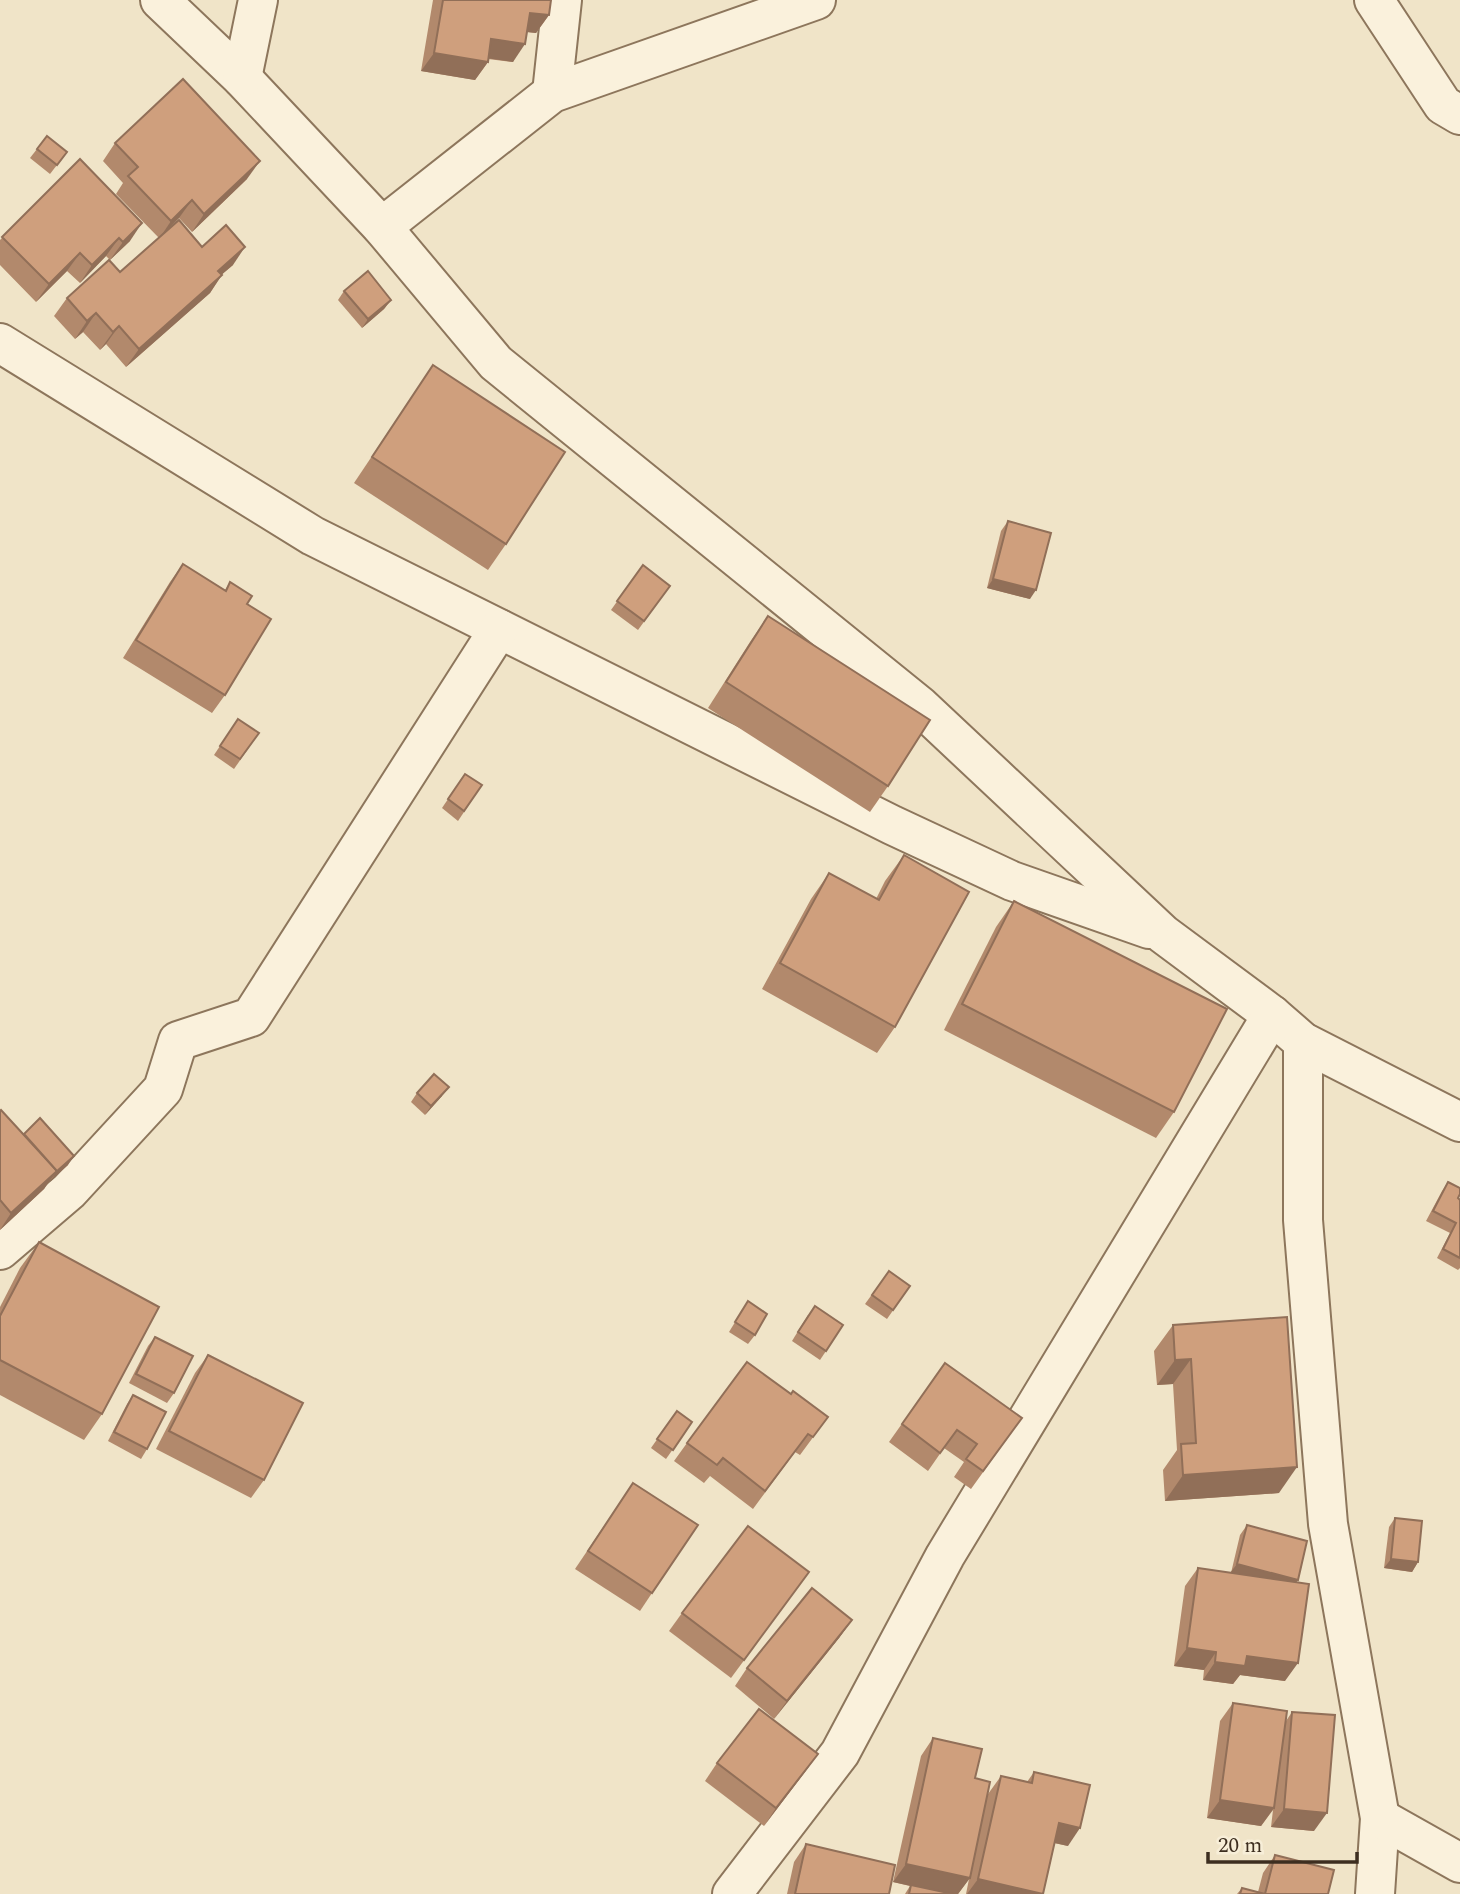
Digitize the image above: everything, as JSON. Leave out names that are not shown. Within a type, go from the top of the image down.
[{"type":"street","points":[[160,0],[242,78],[382,227],[495,363],[920,706],[999,777],[1163,934],[1272,1015],[1303,1042],[1460,1122]]},
{"type":"street","points":[[242,78],[258,0]]},
{"type":"street","points":[[552,93],[562,0]]},
{"type":"street","points":[[382,227],[552,93],[816,0]]},
{"type":"street","points":[[1374,0],[1454,99]]},
{"type":"street","points":[[0,343],[313,536],[892,825],[1012,881],[1163,934]]},
{"type":"street","points":[[0,1250],[69,1191],[163,1089],[178,1041],[251,1017],[499,629]]},
{"type":"street","points":[[732,1894],[840,1753],[945,1556],[1272,1015]]},
{"type":"street","points":[[1303,1042],[1303,1220],[1328,1524],[1380,1818],[1375,1894]]},
{"type":"street","points":[[1380,1818],[1460,1863]]},
{"type":"building","points":[[443,0],[551,0],[549,15],[530,13],[525,44],[491,39],[488,62],[434,53]]},
{"type":"building","points":[[183,79],[260,161],[204,214],[192,200],[171,221],[128,176],[138,167],[115,143]]},
{"type":"building","points":[[47,136],[67,152],[57,165],[37,149]]},
{"type":"building","points":[[80,159],[142,223],[123,242],[119,238],[92,265],[80,253],[49,284],[2,237]]},
{"type":"building","points":[[179,220],[202,247],[226,225],[245,247],[218,271],[222,275],[139,349],[119,326],[113,332],[96,313],[87,321],[67,298],[109,260],[120,272]]},
{"type":"building","points":[[368,271],[391,300],[368,319],[344,291]]},
{"type":"building","points":[[433,365],[565,452],[506,544],[372,457]]},
{"type":"building","points":[[1008,521],[1051,533],[1036,590],[993,579]]},
{"type":"building","points":[[183,564],[226,591],[230,582],[252,596],[247,604],[271,619],[225,695],[136,640]]},
{"type":"building","points":[[643,565],[670,586],[644,621],[617,601]]},
{"type":"building","points":[[768,616],[930,720],[888,786],[726,682]]},
{"type":"building","points":[[238,719],[259,733],[240,759],[220,746]]},
{"type":"building","points":[[465,774],[482,785],[464,811],[448,799]]},
{"type":"building","points":[[904,855],[969,892],[895,1027],[780,963],[829,873],[879,900]]},
{"type":"building","points":[[1014,901],[1227,1009],[1174,1112],[962,1004]]},
{"type":"building","points":[[434,1074],[449,1087],[431,1106],[417,1093]]},
{"type":"building","points":[[1,1110],[57,1171],[11,1213],[0,1200]]},
{"type":"building","points":[[40,1118],[74,1156],[56,1172],[24,1134]]},
{"type":"building","points":[[1448,1182],[1460,1188],[1460,1258],[1443,1249],[1456,1223],[1433,1211]]},
{"type":"building","points":[[39,1242],[159,1307],[102,1414],[0,1360],[0,1316]]},
{"type":"building","points":[[889,1271],[910,1286],[893,1310],[872,1295]]},
{"type":"building","points":[[748,1301],[767,1314],[755,1335],[735,1322]]},
{"type":"building","points":[[815,1306],[843,1325],[826,1351],[798,1332]]},
{"type":"building","points":[[1287,1317],[1297,1467],[1183,1475],[1181,1444],[1196,1443],[1191,1359],[1175,1360],[1173,1325]]},
{"type":"building","points":[[155,1337],[193,1356],[174,1393],[136,1374]]},
{"type":"building","points":[[208,1355],[303,1403],[264,1480],[169,1431]]},
{"type":"building","points":[[747,1362],[828,1417],[813,1437],[808,1434],[765,1491],[723,1458],[717,1465],[687,1443]]},
{"type":"building","points":[[945,1363],[1022,1418],[983,1471],[966,1459],[977,1444],[957,1430],[940,1453],[902,1424]]},
{"type":"building","points":[[133,1395],[166,1412],[147,1449],[114,1432]]},
{"type":"building","points":[[677,1411],[692,1422],[673,1450],[657,1439]]},
{"type":"building","points":[[633,1483],[698,1525],[652,1593],[588,1551]]},
{"type":"building","points":[[1395,1518],[1422,1521],[1418,1562],[1391,1559]]},
{"type":"building","points":[[1247,1525],[1307,1541],[1298,1580],[1237,1564]]},
{"type":"building","points":[[748,1526],[809,1572],[744,1660],[682,1613]]},
{"type":"building","points":[[1198,1568],[1309,1584],[1298,1663],[1247,1656],[1245,1666],[1215,1662],[1216,1652],[1187,1648]]},
{"type":"building","points":[[812,1588],[852,1620],[787,1701],[747,1668]]},
{"type":"building","points":[[1233,1703],[1287,1711],[1274,1808],[1220,1800]]},
{"type":"building","points":[[759,1709],[818,1754],[776,1808],[717,1763]]},
{"type":"building","points":[[1292,1712],[1335,1715],[1327,1813],[1284,1809]]},
{"type":"building","points":[[933,1738],[982,1749],[975,1778],[990,1782],[970,1878],[906,1864]]},
{"type":"building","points":[[1034,1772],[1090,1785],[1080,1828],[1059,1823],[1043,1894],[978,1879],[1001,1776],[1032,1783]]},
{"type":"building","points":[[806,1844],[895,1865],[889,1894],[795,1894]]},
{"type":"building","points":[[1275,1855],[1334,1870],[1328,1894],[1265,1894]]},
{"type":"building","points":[[911,1885],[953,1894],[909,1894]]},
{"type":"building","points":[[1242,1888],[1265,1894],[1240,1894]]}]
